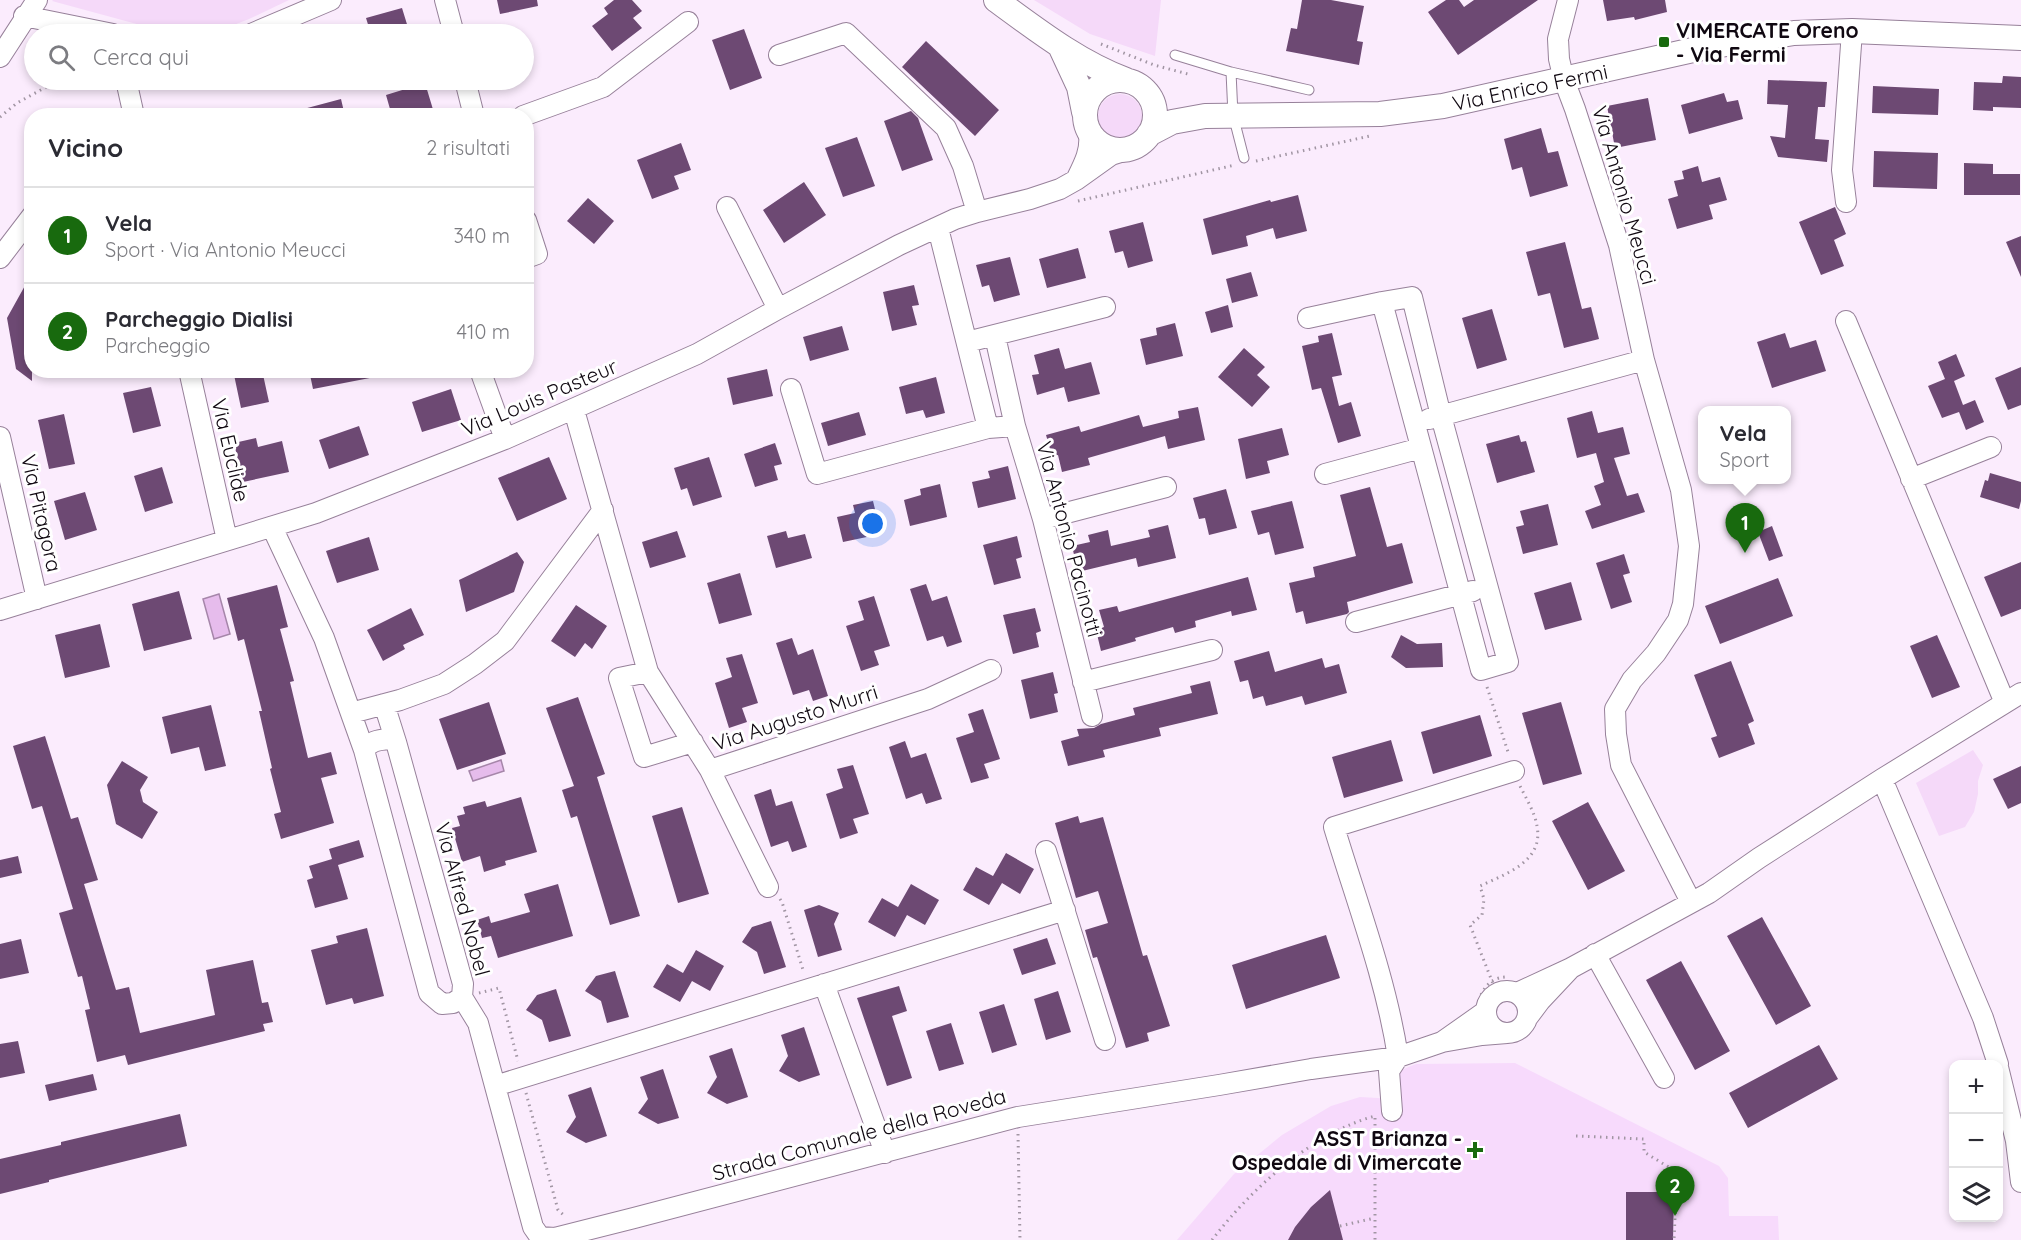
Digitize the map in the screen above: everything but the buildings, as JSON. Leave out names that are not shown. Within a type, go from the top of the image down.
[{"type":"street","points":[[0,57],[24,16],[37,0]]},
{"type":"street","points":[[275,24],[331,0]]},
{"type":"street","points":[[445,0],[451,24]]},
{"type":"street","points":[[996,0],[1060,45],[1102,70],[1137,84],[1147,92],[1155,114],[1154,126],[1149,134],[1138,145],[1126,150],[1103,147],[1087,122],[1089,98],[1099,86],[1112,80],[1126,80]]},
{"type":"street","name":"Via Antonio Meucci","points":[[1568,0],[1558,39],[1559,59],[1619,245],[1644,360],[1681,490],[1689,546],[1683,604],[1680,612],[1668,637],[1632,680],[1615,709],[1616,734],[1621,765],[1692,902]]},
{"type":"street","points":[[24,16],[64,24]]},
{"type":"street","points":[[534,112],[603,87],[688,22]]},
{"type":"street","points":[[1846,202],[1842,170],[1852,31]]},
{"type":"street","name":"Via Enrico Fermi","points":[[1149,134],[1172,122],[1205,116],[1380,114],[1443,106],[1738,41],[1794,33],[1852,31],[2021,38]]},
{"type":"street","points":[[779,55],[846,33],[946,128],[963,166],[977,212]]},
{"type":"street","points":[[1060,45],[1079,87],[1090,143],[1088,157],[1076,180]]},
{"type":"street","points":[[128,90],[132,108]]},
{"type":"street","points":[[468,90],[472,108]]},
{"type":"street","name":"Via Enrico Fermi","points":[[1147,92],[1170,106],[1205,116]]},
{"type":"street","name":"Via Louis Pasteur","points":[[0,610],[316,513],[505,439],[697,354],[899,245],[955,219],[1060,189],[1111,155],[1126,150]]},
{"type":"street","points":[[727,207],[778,309]]},
{"type":"street","points":[[0,258],[24,226]]},
{"type":"street","points":[[938,228],[988,428]]},
{"type":"street","points":[[1308,318],[1382,302],[1412,297],[1441,416],[1508,662],[1481,670],[1382,302]]},
{"type":"street","points":[[967,342],[1105,307]]},
{"type":"street","points":[[1517,993],[1571,968],[1709,893],[1882,779],[2013,698],[1911,479],[1846,321]]},
{"type":"street","points":[[995,336],[1015,426]]},
{"type":"street","points":[[1414,423],[1644,360]]},
{"type":"street","name":"Via Euclide","points":[[191,378],[227,540]]},
{"type":"street","points":[[483,378],[505,439]]},
{"type":"street","name":"Via Antonio Pacinotti","points":[[791,389],[817,474],[988,428],[1015,426],[1043,519],[1092,716]]},
{"type":"street","name":"Via Augusto Murri","points":[[574,410],[648,672],[710,770],[928,699],[991,670]]},
{"type":"street","name":"Via Pitagora","points":[[0,437],[37,599]]},
{"type":"street","points":[[1911,479],[1990,447]]},
{"type":"street","points":[[1325,474],[1421,448]]},
{"type":"street","points":[[1043,519],[1166,487]]},
{"type":"street","points":[[351,713],[444,684],[506,641],[603,510]]},
{"type":"street","name":"Via Alfred Nobel","points":[[272,526],[324,638],[364,750],[429,993],[442,1004],[453,1003],[462,997],[463,984],[384,704]]},
{"type":"street","points":[[1356,622],[1487,587]]},
{"type":"street","points":[[1083,682],[1212,650]]},
{"type":"street","points":[[648,672],[619,678],[644,758],[693,742]]},
{"type":"street","points":[[364,750],[368,744],[379,740],[389,739],[396,742]]},
{"type":"street","points":[[710,770],[768,887]]},
{"type":"street","points":[[1392,1111],[1389,1071],[1398,1057],[1395,1035],[1382,983],[1334,827],[1514,771]]},
{"type":"street","points":[[1882,779],[1983,1018],[1996,1060]]},
{"type":"street","points":[[1046,851],[1105,1040]]},
{"type":"street","points":[[495,1086],[1065,910]]},
{"type":"street","points":[[1595,954],[1664,1078]]},
{"type":"street","points":[[1486,1011],[1490,1025],[1496,1030],[1508,1033],[1521,1029],[1540,1001],[1571,968]]},
{"type":"street","points":[[817,986],[885,1153]]},
{"type":"street","points":[[1497,994],[1511,991],[1517,993],[1527,1004],[1528,1017]]},
{"type":"street","name":"Strada Comunale della Roveda","points":[[1442,1042],[1486,1011],[1491,998],[1497,994]]},
{"type":"street","name":"Strada Comunale della Roveda","points":[[462,997],[478,1023],[533,1227],[540,1237],[555,1238],[1018,1117],[1398,1057],[1442,1042],[1508,1033]]},
{"type":"street","points":[[2003,1087],[2016,1141],[2021,1182]]},
{"type":"lane","points":[[1175,55],[1231,72],[1309,90]]},
{"type":"lane","points":[[1231,72],[1233,116],[1244,160]]},
{"type":"path","points":[[0,117],[17,103],[41,90]]},
{"type":"path","points":[[1255,161],[1370,136]]},
{"type":"path","points":[[1074,202],[1244,160]]},
{"type":"path","points":[[1481,670],[1514,771],[1538,826],[1536,846],[1521,866],[1480,886],[1484,899],[1482,915],[1470,925],[1497,994]]},
{"type":"path","points":[[768,887],[782,902],[817,986]]},
{"type":"path","points":[[1212,1240],[1231,1215],[1302,1152],[1332,1133],[1375,1116],[1375,1240]]},
{"type":"path","points":[[1018,1117],[1020,1240]]},
{"type":"path","points":[[1576,1136],[1644,1140],[1644,1152],[1680,1174],[1674,1240]]},
{"type":"path","points":[[1340,1226],[1375,1218]]},
{"type":"shaded area","points":[[289,0],[236,24],[137,24],[52,1]]},
{"type":"shaded area","points":[[1034,0],[1161,0],[1155,56],[1090,34]]},
{"type":"shaded area","points":[[1120,94],[1136,100],[1142,116],[1136,132],[1120,138],[1104,132],[1098,116],[1104,100]]},
{"type":"shaded area","points":[[219,594],[230,634],[214,639],[203,599]]},
{"type":"shaded area","points":[[1973,750],[1983,765],[1978,781],[1974,812],[1965,827],[1939,836],[1916,783]]},
{"type":"shaded area","points":[[501,760],[504,771],[473,781],[469,771]]},
{"type":"shaded area","name":"ASST Brianza - Ospedale di Vimercate","points":[[1515,1063],[1719,1166],[1728,1178],[1729,1216],[1778,1216],[1779,1240],[1177,1240],[1234,1174],[1282,1135],[1331,1106],[1360,1097],[1395,1099],[1396,1072],[1416,1064]]},
{"type":"place","name":"VIMERCATE Oreno - Via Fermi","points":[[1664,42]]},
{"type":"place","name":"Vela","points":[[1745,553]]},
{"type":"place","name":"ASST Brianza - Ospedale di Vimercate","points":[[1475,1150]]},
{"type":"place","name":"Parcheggio Dialisi","points":[[1675,1216]]}]
